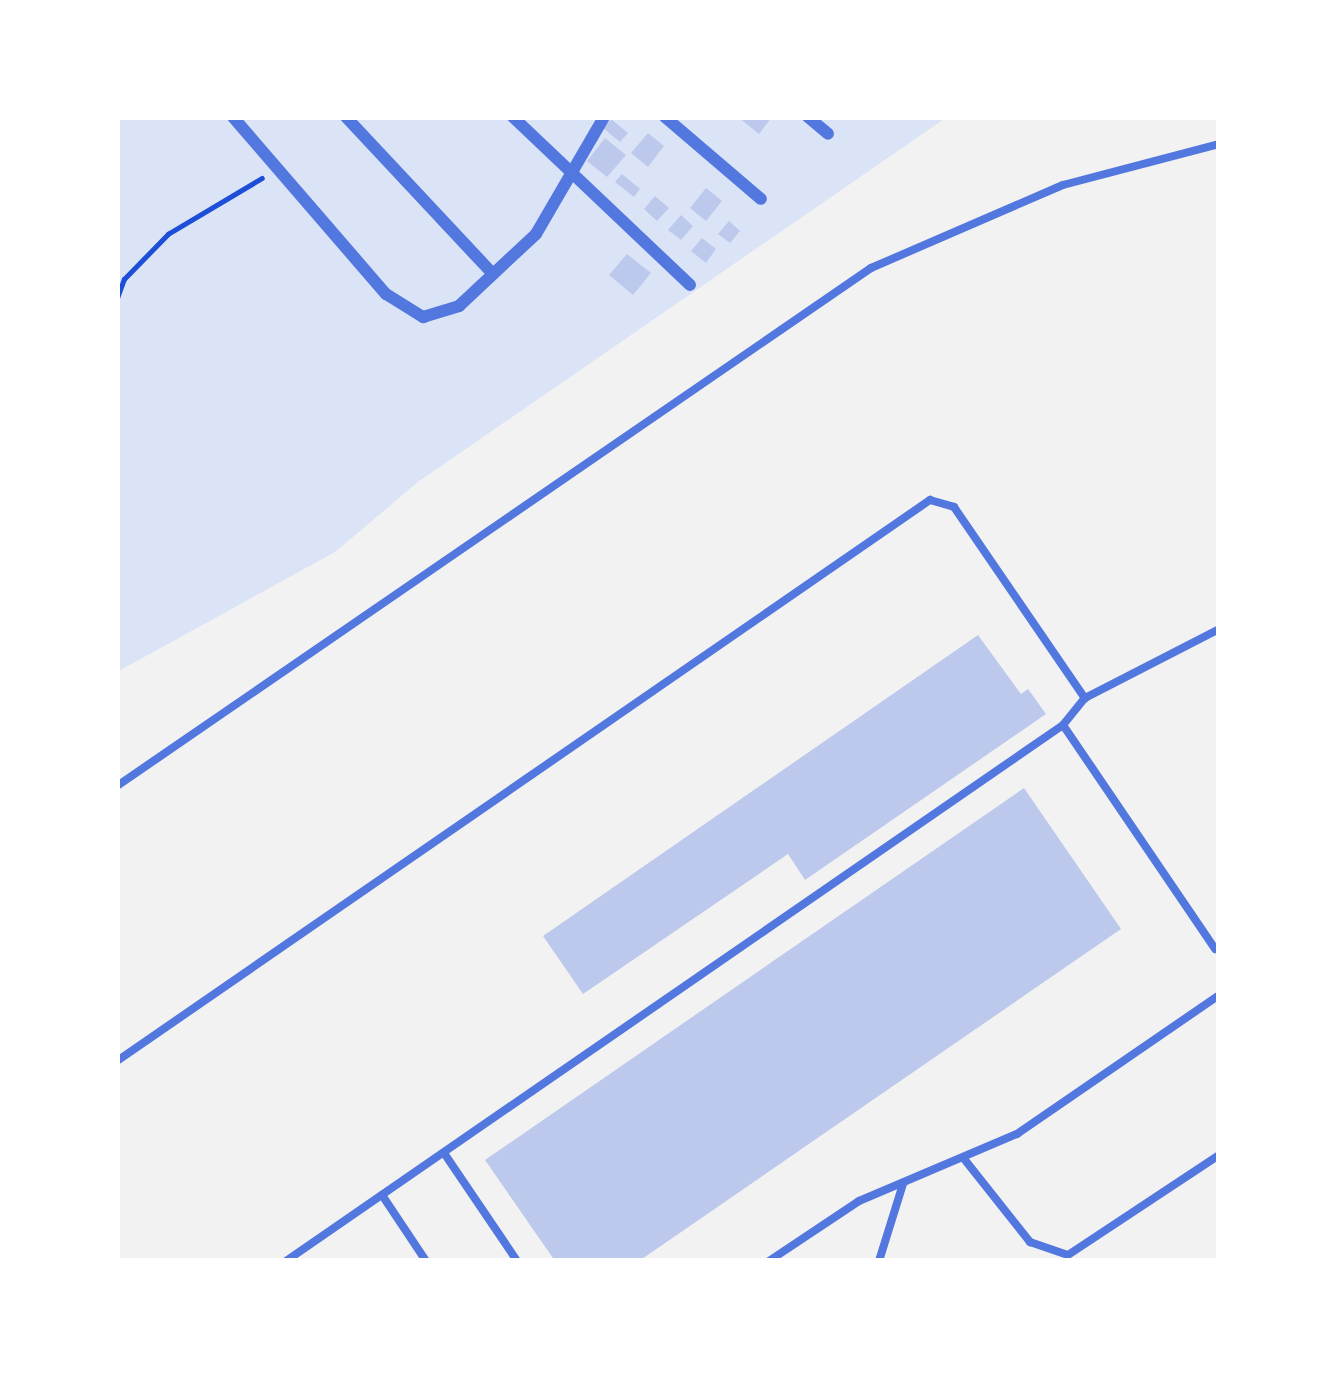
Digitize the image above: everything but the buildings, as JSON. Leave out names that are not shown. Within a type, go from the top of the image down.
[{"type":"street","points":[[233,117],[411,315],[438,316],[459,306],[536,233],[604,117]]},
{"type":"street","points":[[346,117],[493,274]]},
{"type":"street","points":[[513,117],[690,285]]},
{"type":"street","points":[[665,117],[760,199]]},
{"type":"street","points":[[808,117],[828,134]]},
{"type":"lane","points":[[117,786],[872,268],[1063,185],[1219,144]]},
{"type":"lane","points":[[117,1061],[930,500],[954,507],[1084,698]]},
{"type":"lane","points":[[286,1261],[1063,724],[1084,698],[1219,629]]},
{"type":"lane","points":[[1063,724],[1217,950]]},
{"type":"lane","points":[[769,1261],[825,1221],[1017,1134],[1219,994]]},
{"type":"lane","points":[[444,1153],[517,1261]]},
{"type":"lane","points":[[965,1160],[1030,1242],[1068,1255],[1219,1156]]},
{"type":"lane","points":[[879,1261],[903,1184]]},
{"type":"lane","points":[[382,1195],[426,1261]]},
{"type":"path","points":[[117,298],[124,279],[168,234],[278,169]]},
{"type":"shaded area","points":[[117,117],[947,117],[418,482],[335,552],[117,672]]}]
